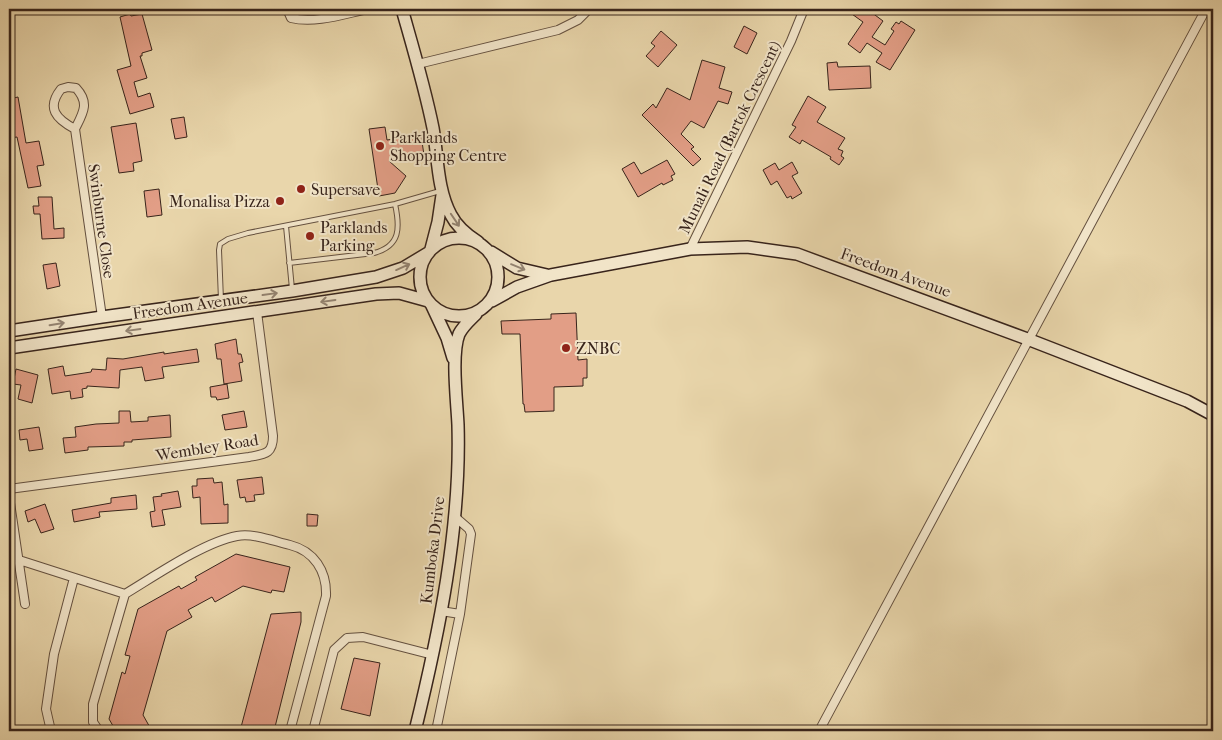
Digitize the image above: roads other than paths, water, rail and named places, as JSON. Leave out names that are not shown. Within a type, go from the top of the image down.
[{"type":"main road","points":[[402,9],[418,64],[433,129],[442,191],[442,206],[430,251],[422,263],[420,284],[430,303],[441,312],[452,316],[464,317],[476,314],[492,301],[497,291],[498,275],[494,259],[488,250],[468,236],[451,215],[442,191]]},
{"type":"main road","points":[[430,251],[442,242],[454,238],[466,238],[478,242]]},
{"type":"main road","name":"Freedom Avenue","points":[[492,301],[517,287],[551,276],[690,250],[747,247],[798,254],[1030,340],[1187,401],[1213,415]]},
{"type":"main road","name":"Freedom Avenue","points":[[488,250],[517,268],[551,276]]},
{"type":"main road","name":"Freedom Avenue","points":[[9,331],[292,291],[376,277],[403,268],[430,251]]},
{"type":"main road","name":"Freedom Avenue","points":[[9,348],[376,294],[399,293],[430,303]]},
{"type":"main road","points":[[163,325],[221,300]]},
{"type":"main road","name":"Kumboka Drive","points":[[430,303],[447,338],[456,370]]},
{"type":"main road","name":"Kumboka Drive","points":[[415,731],[433,656],[446,588],[456,495],[458,428],[456,370],[459,336],[464,327],[476,314]]},
{"type":"street","points":[[287,9],[291,18],[298,20],[368,9]]},
{"type":"street","points":[[418,64],[558,30],[578,20],[589,9]]},
{"type":"street","name":"Munali Road (Bartok Crescent)","points":[[690,250],[791,41],[804,9]]},
{"type":"street","points":[[819,731],[1206,9]]},
{"type":"street","points":[[76,88],[83,95],[83,112],[75,129],[64,123],[56,114],[53,106],[56,96],[61,89],[76,88]]},
{"type":"street","name":"Swinburne Close","points":[[75,129],[102,317]]},
{"type":"street","name":"Wembley Road","points":[[9,489],[249,457],[269,451],[273,446],[273,436],[257,312]]},
{"type":"street","points":[[9,496],[25,604]]},
{"type":"street","points":[[436,731],[460,614],[471,534],[469,529],[454,516]]},
{"type":"street","points":[[98,731],[93,722],[93,704],[125,594],[203,549],[238,536],[252,535],[300,548],[314,558],[322,571],[326,584],[326,596],[290,731]]},
{"type":"street","points":[[18,560],[125,594]]},
{"type":"street","points":[[51,731],[46,708],[54,654],[74,578]]},
{"type":"street","points":[[441,611],[460,614]]},
{"type":"street","points":[[313,731],[334,650],[347,638],[363,637],[433,656]]},
{"type":"lane","points":[[221,300],[219,250],[220,244],[228,239],[248,233],[395,204],[442,191]]},
{"type":"lane","points":[[289,263],[385,250],[393,242],[398,230],[395,204]]},
{"type":"lane","points":[[286,226],[292,291]]},
{"type":"place","name":"Parklands Shopping Centre","points":[[380,146]]},
{"type":"place","name":"Supersave","points":[[301,189]]},
{"type":"place","name":"Monalisa Pizza","points":[[280,201]]},
{"type":"place","name":"Parklands Parking","points":[[310,236]]},
{"type":"place","name":"ZNBC","points":[[566,348]]}]
